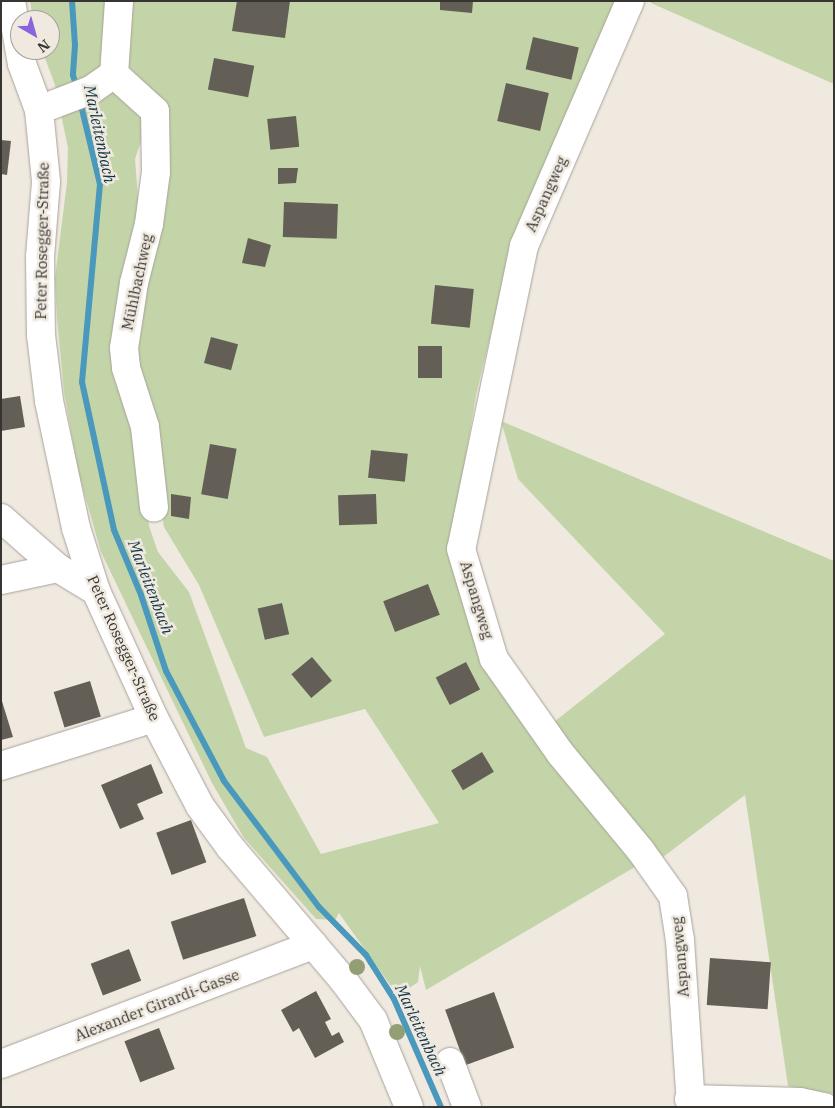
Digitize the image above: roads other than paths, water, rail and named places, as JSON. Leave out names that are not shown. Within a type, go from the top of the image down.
[{"type":"street","name":"Peter Rosegger-Straße","points":[[10,1],[22,64],[39,110],[46,182],[40,257],[44,354],[63,467],[96,591],[154,718],[200,806],[230,847],[373,1020],[409,1107]]},
{"type":"street","points":[[39,110],[91,90],[114,74],[119,1]]},
{"type":"street","name":"Aspangweg","points":[[630,1],[524,246],[461,549],[494,659],[560,753],[641,851],[673,896],[680,940],[690,1103]]},
{"type":"street","name":"Mühlbachweg","points":[[114,74],[123,85],[136,91],[155,111],[155,181],[124,348],[126,368],[145,427],[154,506]]},
{"type":"street","points":[[1,518],[58,568],[96,591]]},
{"type":"street","points":[[1,580],[58,568]]},
{"type":"street","points":[[1,766],[154,718]]},
{"type":"street","name":"Alexander Girardi-Gasse","points":[[1,1064],[312,945]]},
{"type":"street","points":[[450,1062],[467,1107]]},
{"type":"street","points":[[690,1103],[800,1102],[824,1107]]},
{"type":"waterway","name":"Marleitenbach","points":[[72,1],[75,45],[73,75],[77,89]]},
{"type":"waterway","name":"Marleitenbach","points":[[80,101],[100,184],[82,382],[114,530],[141,595],[166,671],[224,781],[319,907],[366,955],[394,999],[441,1107]]}]
